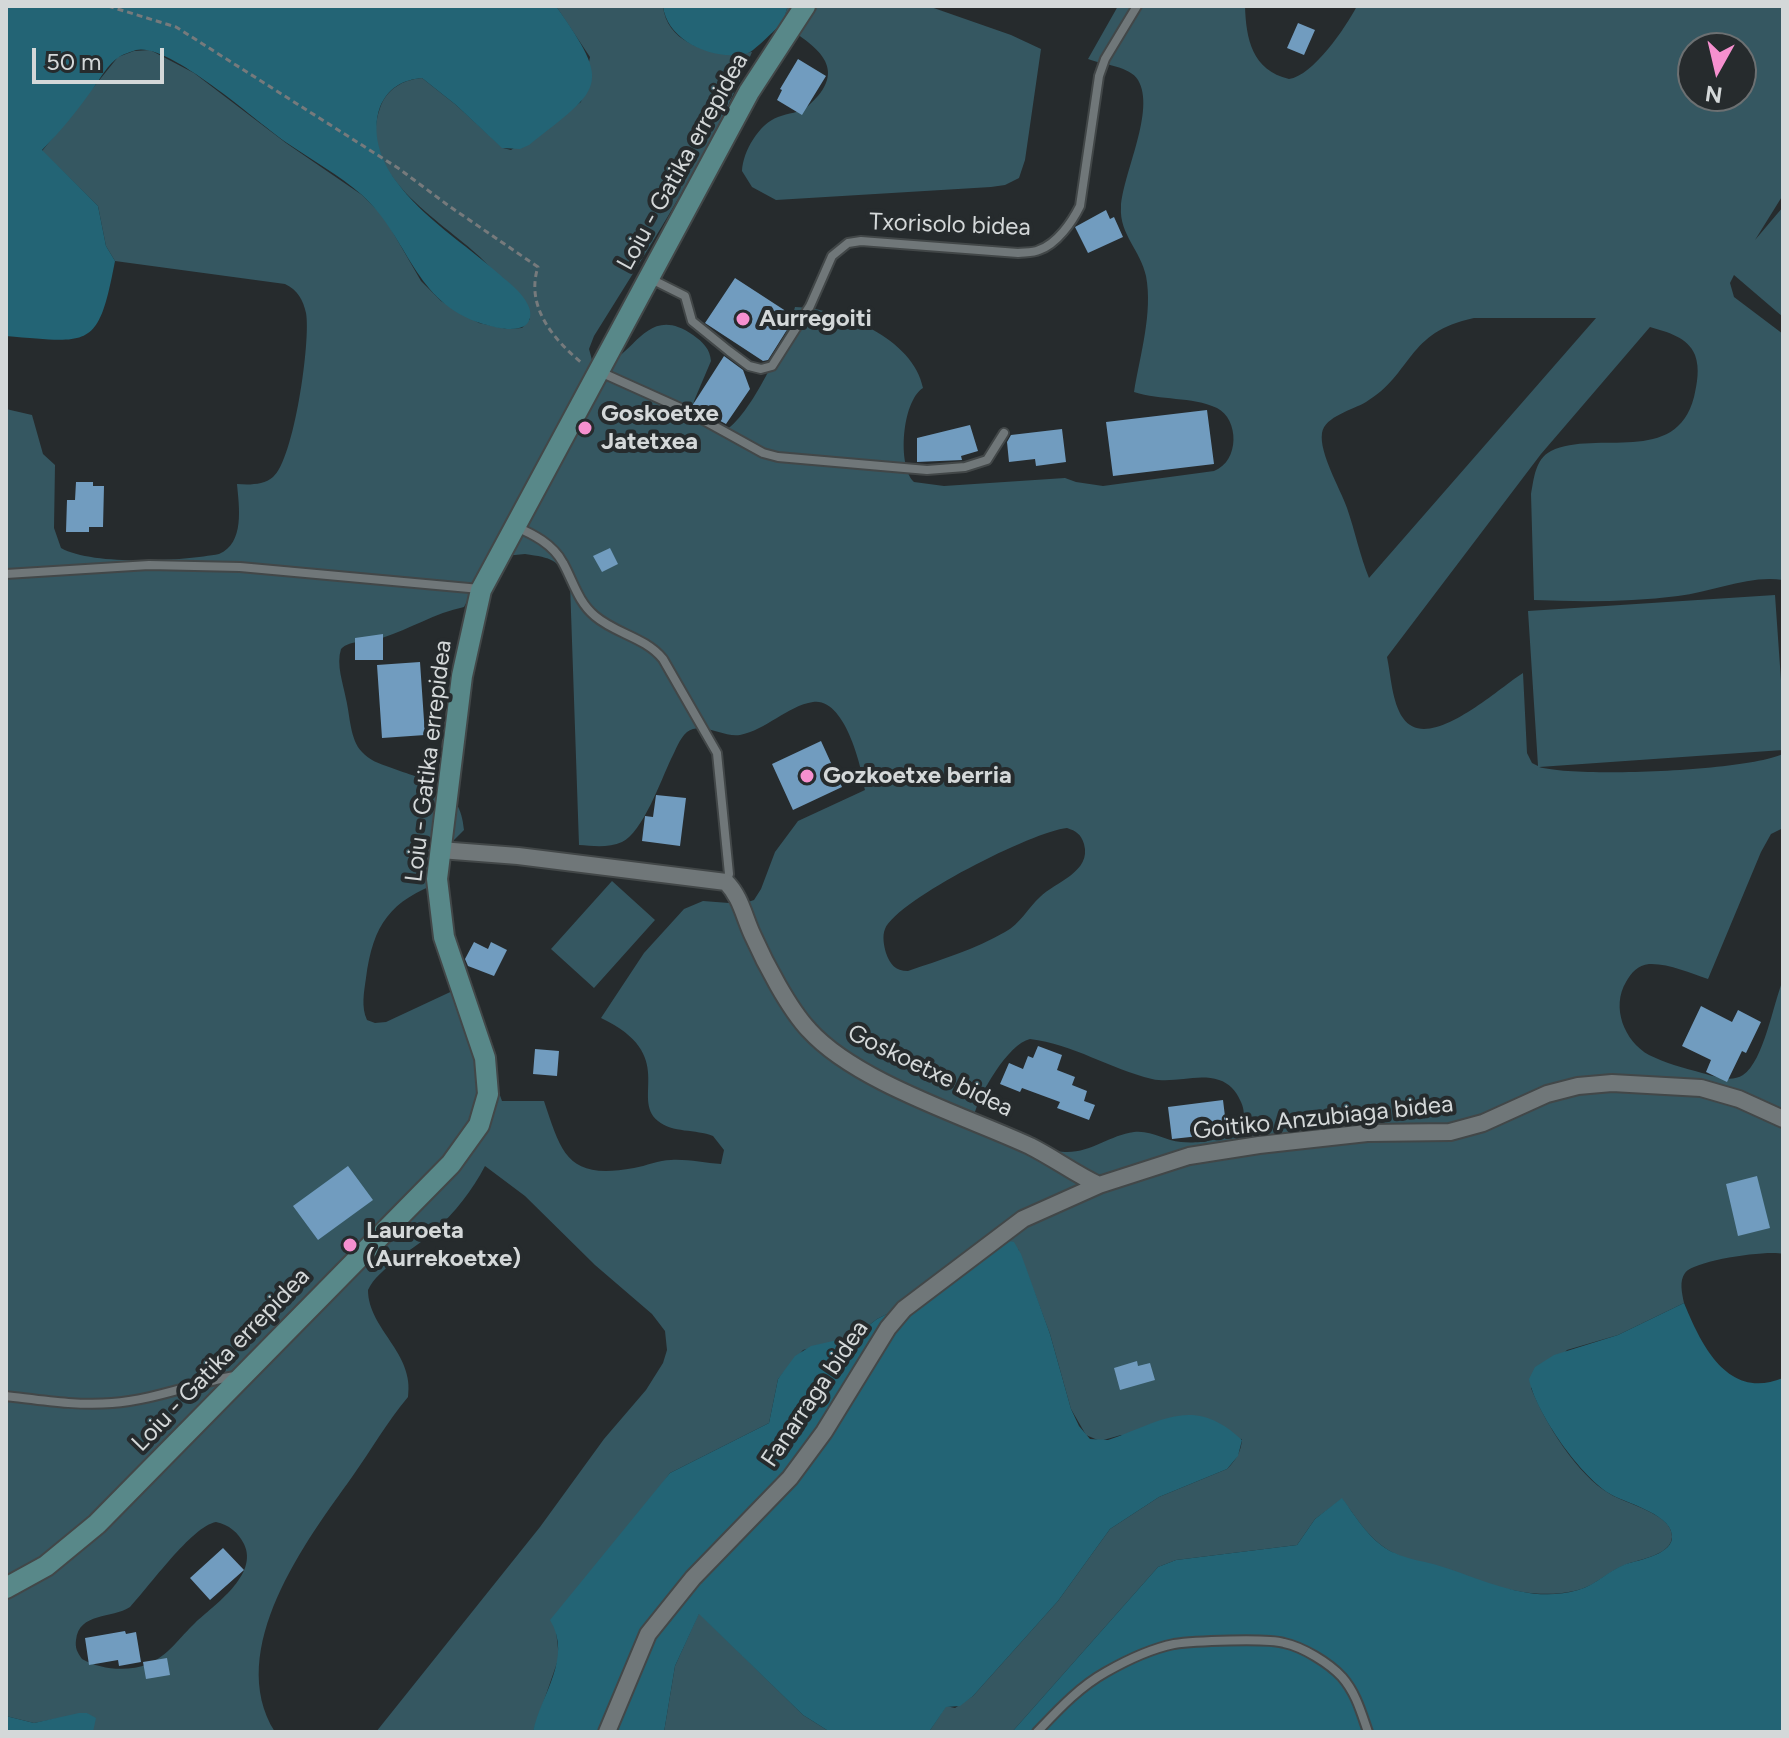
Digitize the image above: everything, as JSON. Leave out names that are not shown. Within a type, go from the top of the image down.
[{"type":"street","name":"Loiu - Gatika errepidea","points":[[6,1588],[46,1566],[97,1524],[451,1164],[479,1125],[488,1094],[485,1058],[448,948],[440,915],[437,879],[462,676],[481,590],[749,92],[805,6]]},
{"type":"street","points":[[440,850],[518,856],[726,882]]},
{"type":"street","name":"Goskoetxe bidea","points":[[726,882],[736,891],[752,935],[807,1029],[833,1053],[893,1086],[1033,1148],[1099,1185]]},
{"type":"street","name":"Goitiko Anzubiaga bidea","points":[[1099,1185],[1189,1156],[1259,1145],[1367,1133],[1450,1132],[1483,1123],[1547,1094],[1578,1086],[1612,1083],[1701,1088],[1739,1099],[1783,1119]]},
{"type":"street","name":"Fanarraga bidea","points":[[607,1732],[648,1634],[693,1578],[790,1478],[824,1432],[888,1328],[904,1309],[1023,1219],[1099,1185]]},
{"type":"lane","name":"Txorisolo bidea","points":[[648,277],[685,296],[692,321],[749,366],[761,369],[772,366],[787,345],[810,306],[832,256],[848,243],[861,241],[1018,253],[1039,250],[1058,237],[1080,206],[1099,76],[1105,59],[1137,6]]},
{"type":"lane","points":[[598,370],[687,411],[763,453],[778,457],[927,470],[965,467],[987,460],[1004,433]]},
{"type":"lane","name":"Goskoetxe bidea","points":[[514,525],[534,535],[555,552],[585,606],[594,616],[610,627],[654,647],[663,659],[717,753],[729,874],[726,882]]},
{"type":"lane","points":[[6,574],[149,565],[240,567],[481,590]]},
{"type":"lane","points":[[6,1396],[51,1402],[111,1404],[243,1374]]},
{"type":"lane","points":[[1037,1732],[1078,1691],[1105,1672],[1146,1652],[1176,1644],[1254,1641],[1284,1643],[1315,1657],[1341,1675],[1358,1700],[1368,1732]]},
{"type":"path","points":[[108,6],[176,27],[398,168],[538,267],[534,280],[542,318],[562,346],[585,365],[598,370]]},
{"type":"shaded area","points":[[6,6],[556,6],[586,53],[592,70],[591,84],[585,97],[572,110],[529,145],[520,149],[502,148],[422,78],[402,83],[392,90],[383,100],[376,126],[385,164],[396,181],[431,219],[519,292],[530,309],[528,322],[523,327],[506,329],[483,324],[441,301],[414,268],[378,212],[362,195],[191,71],[151,51],[136,50],[111,64],[42,150],[98,206],[106,246],[115,261],[103,311],[95,326],[73,339],[6,336]]},
{"type":"shaded area","points":[[556,6],[663,6],[667,20],[684,40],[724,53],[752,52],[699,162],[594,336],[589,349],[592,360],[605,362],[616,358],[648,331],[660,325],[675,326],[693,335],[705,346],[711,361],[694,401],[692,415],[706,428],[723,432],[734,424],[756,394],[776,357],[795,307],[833,313],[853,320],[890,341],[917,370],[923,388],[910,406],[904,434],[905,462],[914,482],[944,486],[1065,478],[1103,486],[1214,471],[1229,458],[1234,440],[1229,421],[1217,408],[1134,392],[1145,334],[1148,290],[1143,267],[1123,226],[1121,207],[1141,124],[1143,93],[1134,75],[1116,66],[1088,59],[1118,6],[1245,6],[1247,30],[1259,61],[1277,75],[1289,79],[1298,76],[1318,60],[1337,38],[1357,6],[1783,6],[1783,195],[1755,240],[1783,207],[1783,317],[1734,275],[1730,283],[1734,297],[1783,334],[1783,580],[1757,580],[1691,594],[1642,599],[1534,600],[1531,494],[1536,470],[1542,459],[1551,451],[1570,445],[1653,439],[1671,432],[1685,419],[1694,397],[1697,360],[1692,349],[1676,336],[1650,327],[1541,454],[1387,657],[1392,689],[1403,718],[1414,727],[1429,729],[1464,715],[1523,673],[1527,753],[1532,763],[1538,766],[1528,611],[1775,595],[1783,750],[1539,767],[1589,772],[1662,771],[1734,765],[1783,754],[1783,828],[1771,834],[1761,852],[1708,979],[1671,967],[1645,965],[1635,970],[1628,979],[1622,992],[1620,1012],[1622,1023],[1633,1041],[1649,1055],[1695,1071],[1733,1078],[1743,1075],[1757,1058],[1783,980],[1783,1254],[1732,1257],[1691,1268],[1682,1280],[1684,1303],[1618,1335],[1567,1350],[1531,1388],[1553,1432],[1586,1474],[1610,1494],[1665,1522],[1672,1537],[1661,1552],[1620,1567],[1582,1589],[1539,1594],[1522,1592],[1487,1584],[1394,1553],[1370,1535],[1342,1499],[1315,1519],[1297,1545],[1176,1560],[1158,1567],[1012,1732],[929,1732],[946,1706],[955,1708],[973,1696],[1058,1601],[1110,1529],[1159,1497],[1227,1469],[1238,1456],[1242,1439],[1121,1435],[1100,1441],[1086,1435],[1071,1409],[1050,1334],[1018,1249],[877,1319],[855,1336],[803,1350],[778,1379],[769,1423],[670,1473],[556,1631],[559,1657],[533,1732],[376,1732],[540,1527],[604,1439],[646,1390],[663,1363],[667,1350],[665,1331],[652,1314],[595,1265],[525,1196],[485,1166],[469,1193],[435,1231],[380,1274],[368,1290],[375,1317],[405,1367],[408,1397],[313,1532],[277,1598],[265,1632],[259,1667],[262,1700],[275,1732],[93,1732],[87,1713],[34,1723],[6,1716],[6,409],[32,415],[43,454],[55,465],[54,528],[61,548],[94,558],[116,560],[184,559],[219,554],[233,542],[237,533],[237,484],[269,480],[281,466],[288,448],[299,399],[307,327],[306,313],[297,292],[285,284],[115,261],[106,246],[98,206],[42,151],[118,57],[134,51],[150,50],[194,73],[286,143],[362,195],[384,217],[421,281],[441,301],[479,323],[507,329],[522,328],[530,319],[494,271],[425,211],[391,174],[380,154],[376,132],[380,108],[396,87],[422,78],[503,148],[511,150],[581,102],[590,57]],"holes":[[[1474,318],[1596,318],[1369,578],[1347,508],[1327,460],[1322,433],[1328,422],[1381,391],[1422,343],[1452,324]],[[525,554],[553,561],[570,583],[579,845],[612,845],[630,836],[651,805],[680,741],[693,729],[740,735],[803,704],[824,703],[843,722],[856,751],[865,790],[798,821],[775,852],[754,900],[742,904],[703,901],[684,909],[644,953],[601,1018],[625,1032],[639,1046],[646,1061],[648,1100],[658,1121],[670,1127],[713,1136],[724,1150],[721,1164],[666,1160],[612,1171],[581,1166],[563,1149],[544,1101],[502,1101],[461,987],[386,1022],[375,1023],[367,1020],[365,1015],[364,989],[369,959],[379,929],[397,906],[409,897],[442,882],[452,842],[464,830],[461,815],[449,794],[428,781],[375,761],[358,747],[340,674],[341,649],[350,644],[382,638],[464,607],[478,581],[504,556]],[[1067,828],[1078,833],[1084,844],[1083,862],[1071,875],[1040,897],[1015,925],[982,944],[908,971],[891,964],[885,950],[885,929],[895,916],[914,901],[998,853]],[[1030,1039],[1061,1046],[1152,1079],[1219,1080],[1229,1085],[1238,1097],[1244,1112],[1242,1122],[1227,1135],[1204,1142],[1175,1141],[1134,1132],[1074,1152],[1042,1147],[974,1116],[988,1083],[1021,1043]],[[216,1522],[233,1530],[242,1540],[247,1556],[240,1578],[223,1598],[155,1661],[140,1667],[115,1669],[82,1659],[76,1643],[78,1631],[83,1625],[130,1607],[171,1558],[206,1526]]]},
{"type":"shaded area","points":[[663,6],[788,6],[781,24],[751,52],[722,55],[708,52],[683,39],[666,19]]},
{"type":"shaded area","points":[[788,6],[928,6],[1011,35],[1041,49],[1025,160],[1019,178],[991,187],[776,200],[752,187],[742,171],[753,139],[771,121],[808,106],[827,80],[828,69],[816,49],[781,24]]},
{"type":"shaded area","points":[[612,881],[655,920],[594,988],[551,949]]},
{"type":"shaded area","points":[[1008,1241],[1014,1242],[1021,1254],[1050,1334],[1071,1409],[1090,1439],[1108,1440],[1176,1416],[1208,1418],[1242,1440],[1238,1456],[1227,1469],[1159,1497],[1110,1529],[1058,1601],[973,1696],[960,1706],[946,1707],[929,1732],[830,1732],[803,1715],[699,1614],[675,1666],[664,1732],[533,1732],[557,1662],[556,1634],[550,1620],[670,1473],[769,1423],[778,1379],[795,1356],[811,1346],[855,1336],[877,1319]]},
{"type":"shaded area","points":[[1684,1303],[1708,1351],[1732,1375],[1746,1382],[1763,1383],[1783,1378],[1783,1732],[1012,1732],[1158,1567],[1176,1560],[1297,1545],[1315,1519],[1342,1498],[1370,1535],[1388,1550],[1526,1593],[1561,1594],[1578,1590],[1626,1564],[1660,1553],[1672,1539],[1666,1523],[1649,1511],[1612,1495],[1587,1475],[1550,1426],[1529,1379],[1535,1367],[1554,1355],[1618,1335]]},
{"type":"shaded area","points":[[699,1613],[803,1715],[830,1732],[664,1732],[675,1666]]},
{"type":"shaded area","points":[[79,1713],[96,1718],[93,1732],[6,1732],[6,1716],[34,1723]]},
{"type":"building","points":[[1298,23],[1315,30],[1304,55],[1287,48]]},
{"type":"building","points":[[798,59],[826,76],[802,115],[777,100]]},
{"type":"building","points":[[1106,210],[1110,219],[1114,217],[1123,237],[1088,253],[1075,227]]},
{"type":"building","name":"Aurregoiti","points":[[735,278],[795,317],[768,360],[763,361],[705,323]]},
{"type":"building","points":[[724,356],[743,370],[750,389],[726,424],[692,406]]},
{"type":"building","points":[[1207,410],[1214,464],[1113,476],[1106,422]]},
{"type":"building","points":[[970,425],[978,451],[961,456],[962,460],[917,462],[917,438]]},
{"type":"building","points":[[1062,429],[1066,462],[1036,466],[1035,459],[1009,462],[1007,442],[1011,435]]},
{"type":"building","points":[[76,482],[93,482],[93,486],[104,486],[103,527],[89,527],[89,532],[66,532],[67,500],[75,500]]},
{"type":"building","points":[[610,548],[618,564],[602,572],[593,556]]},
{"type":"building","points":[[383,634],[383,660],[355,660],[355,638]]},
{"type":"building","points":[[420,662],[425,735],[382,738],[377,665]]},
{"type":"building","name":"Gozkoetxe berria","points":[[821,741],[842,787],[793,810],[772,764]]},
{"type":"building","points":[[656,795],[686,798],[680,846],[642,841],[645,816],[653,817]]},
{"type":"building","points":[[474,942],[488,949],[491,942],[507,950],[494,976],[468,966],[465,959]]},
{"type":"building","points":[[1701,1006],[1732,1022],[1738,1010],[1761,1022],[1727,1082],[1706,1072],[1711,1060],[1682,1046]]},
{"type":"building","points":[[1038,1046],[1062,1055],[1057,1070],[1075,1077],[1072,1085],[1087,1091],[1084,1101],[1095,1105],[1089,1120],[1057,1108],[1060,1102],[1022,1088],[1020,1092],[1000,1084],[1009,1063],[1023,1069],[1028,1056],[1033,1058]]},
{"type":"building","points":[[535,1049],[559,1051],[557,1076],[533,1074]]},
{"type":"building","points":[[1223,1100],[1227,1133],[1172,1139],[1168,1107]]},
{"type":"building","points":[[348,1166],[373,1200],[318,1240],[293,1206]]},
{"type":"building","points":[[1757,1176],[1770,1228],[1738,1236],[1726,1184]]},
{"type":"building","points":[[1137,1361],[1138,1366],[1150,1363],[1155,1380],[1120,1390],[1114,1368]]},
{"type":"building","points":[[223,1548],[244,1570],[210,1600],[190,1578]]},
{"type":"building","points":[[125,1631],[126,1634],[136,1632],[141,1662],[119,1666],[118,1660],[89,1665],[85,1638]]},
{"type":"building","points":[[167,1658],[170,1675],[146,1679],[143,1662]]},
{"type":"place","name":"Aurregoiti","points":[[743,319]]},
{"type":"place","name":"Goskoetxe Jatetxea","points":[[585,428]]},
{"type":"place","name":"Gozkoetxe berria","points":[[807,776]]},
{"type":"place","name":"Lauroeta (Aurrekoetxe)","points":[[350,1245]]}]
